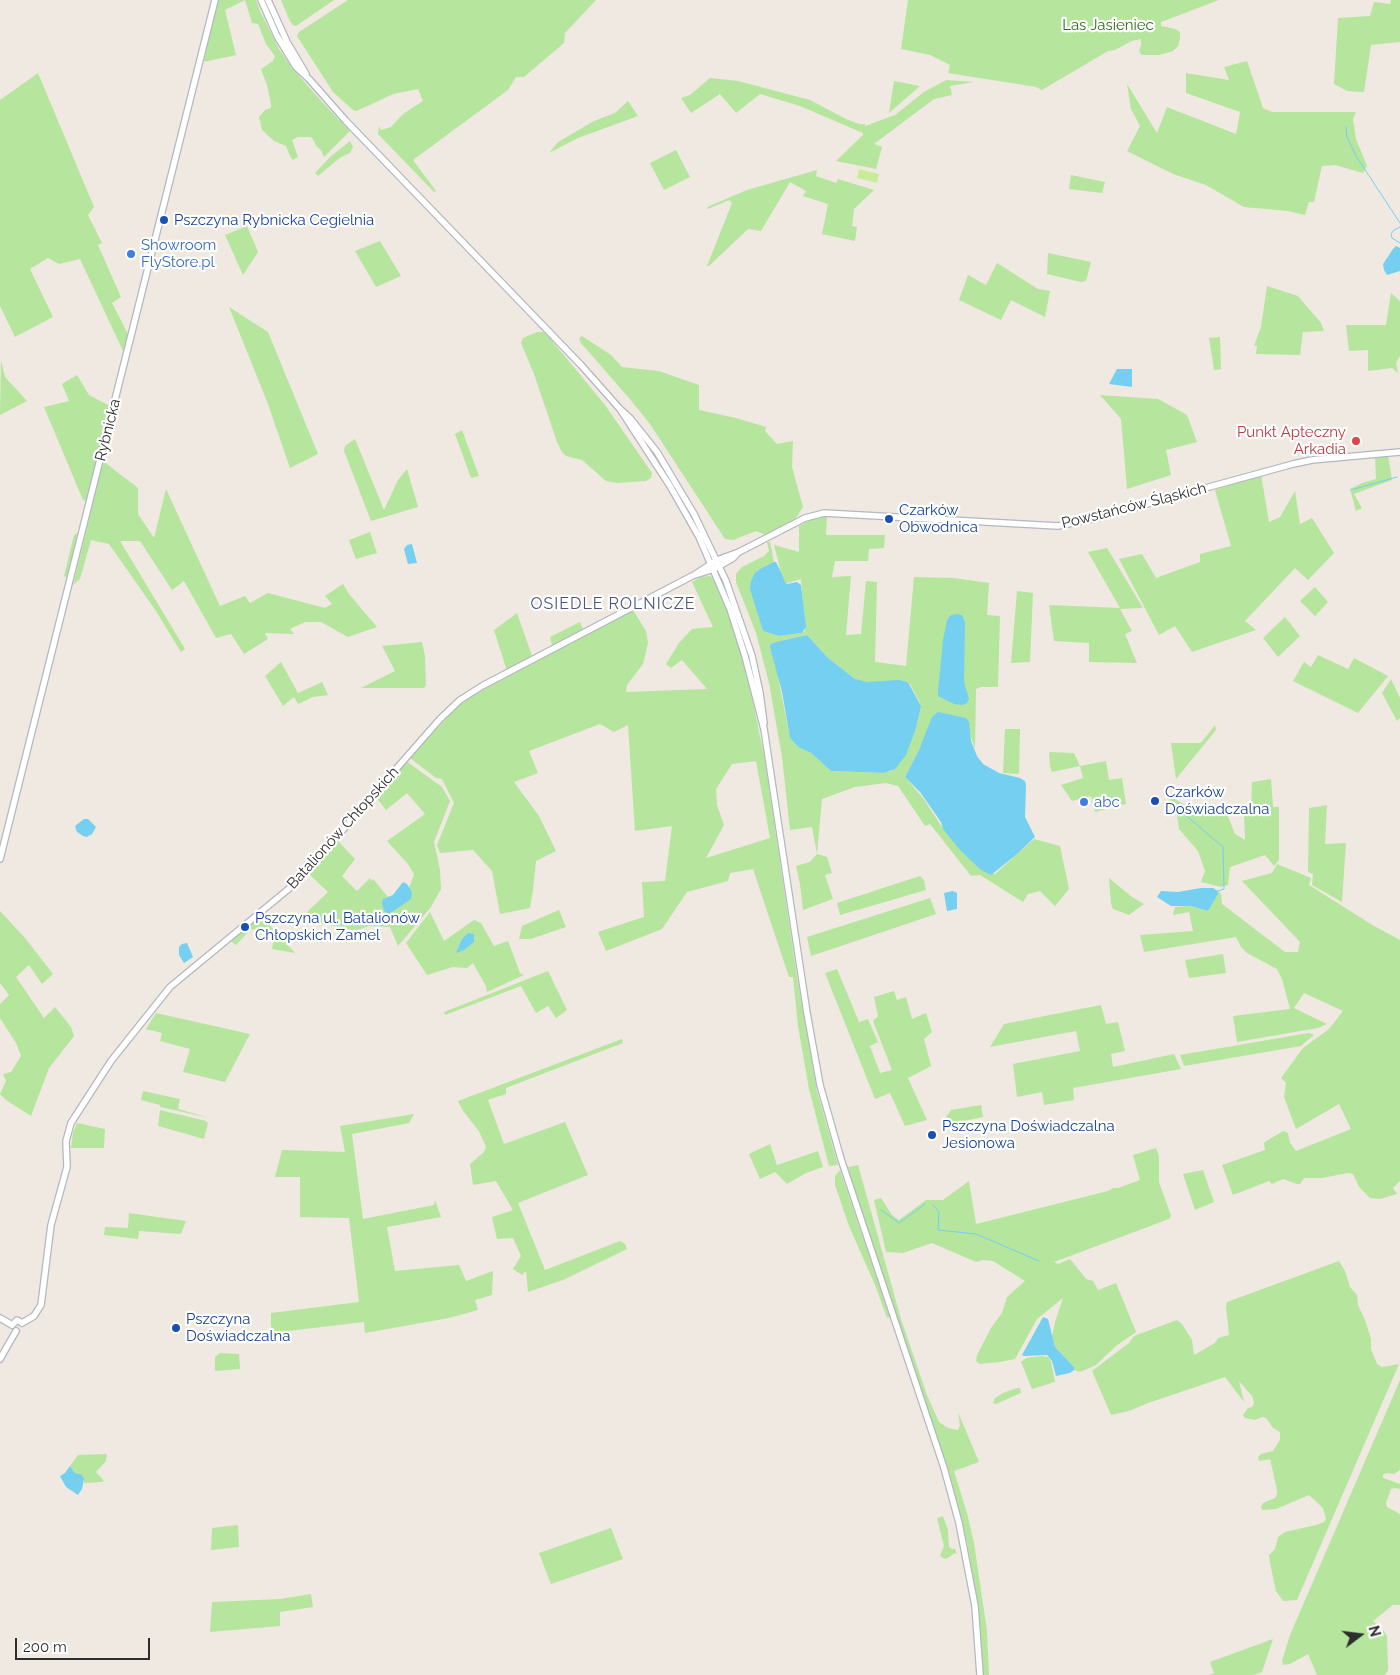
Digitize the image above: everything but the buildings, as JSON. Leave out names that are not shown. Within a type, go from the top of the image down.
[{"type":"main road","name":"Rybnicka","points":[[0,859],[215,0]]},
{"type":"main road","points":[[261,0],[273,29],[296,67],[630,418],[667,468],[694,514],[716,565],[737,630],[764,729],[812,1046],[820,1085],[841,1160],[941,1460],[959,1523],[975,1606],[980,1675]]},
{"type":"main road","points":[[268,0],[287,42],[309,79]]},
{"type":"main road","name":"Powstańców Śląskich","points":[[804,518],[832,513],[1058,526],[1094,519],[1293,464],[1312,460],[1400,452]]},
{"type":"main road","name":"Batalionów Chłopskich","points":[[16,1332],[22,1330],[22,1323],[34,1316],[41,1305],[51,1225],[67,1167],[66,1140],[71,1123],[111,1061],[170,987],[297,882],[440,719],[460,700],[482,686],[804,518]]},
{"type":"main road","points":[[0,1318],[12,1325],[16,1332],[0,1359]]},
{"type":"main road","points":[[12,1325],[16,1320],[22,1323]]},
{"type":"green space","points":[[217,0],[245,0],[225,10],[236,55],[204,62]]},
{"type":"green space","points":[[245,0],[256,0],[279,49],[293,69],[350,131],[324,157],[313,139],[310,137],[298,137],[292,140],[298,157],[293,160],[286,146],[274,141],[262,130],[259,117],[265,110],[271,108],[271,104],[261,69],[273,61],[275,56],[266,44],[258,24],[252,23]]},
{"type":"green space","points":[[281,0],[334,0],[296,26],[290,21]]},
{"type":"green space","points":[[348,0],[596,0],[565,33],[564,43],[524,77],[516,77],[508,90],[413,160],[436,191],[434,192],[378,134],[379,126],[381,130],[391,127],[403,114],[423,101],[418,89],[393,94],[356,111],[353,110],[333,92],[297,36],[299,32]]},
{"type":"green space","name":"Las Jasieniec","points":[[908,0],[1219,0],[1161,22],[1161,26],[1180,32],[1178,46],[1173,51],[1159,55],[1142,55],[1139,51],[1141,39],[1132,41],[1115,50],[1108,51],[1042,90],[1036,87],[948,73],[950,65],[930,55],[901,49]]},
{"type":"green space","points":[[1391,0],[1400,0],[1400,42],[1371,45],[1364,92],[1347,91],[1334,84],[1338,18],[1370,16],[1374,2],[1390,4]]},
{"type":"green space","points":[[1247,61],[1263,108],[1272,112],[1356,112],[1353,119],[1356,139],[1367,166],[1363,173],[1335,165],[1322,166],[1314,202],[1309,202],[1305,215],[1288,211],[1244,207],[1206,185],[1173,174],[1127,151],[1140,126],[1131,109],[1127,84],[1157,133],[1167,107],[1236,134],[1240,112],[1186,93],[1186,73],[1229,80],[1224,67]]},
{"type":"green space","points":[[38,73],[94,207],[88,215],[102,243],[98,245],[121,297],[112,303],[129,336],[124,353],[80,259],[59,264],[48,258],[30,269],[53,317],[15,337],[0,306],[0,100]]},
{"type":"green space","points":[[710,78],[738,81],[810,100],[846,119],[859,124],[865,124],[865,126],[895,115],[924,92],[946,80],[974,82],[950,86],[952,95],[934,99],[874,144],[882,147],[876,169],[836,161],[863,133],[800,106],[760,94],[736,113],[720,94],[691,113],[681,98],[690,95]]},
{"type":"green space","points":[[894,81],[920,86],[889,113]]},
{"type":"green space","points":[[628,101],[638,116],[578,138],[549,153],[558,142],[594,121],[615,113]]},
{"type":"green space","points":[[350,141],[353,147],[350,153],[341,157],[318,176],[315,173],[330,157]]},
{"type":"green space","points":[[676,150],[690,177],[664,190],[650,163]]},
{"type":"green space","points":[[859,169],[879,174],[877,183],[857,178]]},
{"type":"green space","points":[[817,170],[816,176],[836,183],[838,179],[874,190],[854,209],[852,226],[857,227],[855,241],[822,234],[828,204],[803,196],[806,191],[790,182],[761,231],[748,229],[707,266],[732,203],[729,200],[708,209],[707,207],[747,190]]},
{"type":"green space","points":[[1071,175],[1105,182],[1102,193],[1069,189]]},
{"type":"green space","points":[[247,226],[258,252],[243,275],[225,235]]},
{"type":"green space","points":[[380,241],[401,276],[376,287],[355,251]]},
{"type":"green space","points":[[1048,253],[1091,262],[1086,281],[1081,282],[1047,274]]},
{"type":"green space","points":[[997,263],[1038,289],[1050,291],[1045,317],[1011,300],[1001,320],[959,300],[968,275],[986,285]]},
{"type":"green space","points":[[1267,286],[1298,296],[1321,323],[1324,331],[1303,332],[1300,355],[1256,354],[1257,346],[1254,346],[1261,327]]},
{"type":"green space","points":[[1391,293],[1400,301],[1400,356],[1396,363],[1398,373],[1392,368],[1368,371],[1368,350],[1349,351],[1346,325],[1386,325]]},
{"type":"green space","points":[[229,307],[268,332],[318,454],[290,468],[268,404]]},
{"type":"green space","points":[[537,332],[543,332],[548,336],[605,405],[652,473],[651,478],[646,481],[617,483],[606,481],[582,460],[566,456],[562,452],[521,343],[523,338]]},
{"type":"green space","points":[[582,336],[611,355],[622,367],[659,371],[699,385],[699,410],[766,427],[765,431],[777,444],[793,441],[792,467],[803,507],[796,518],[766,535],[756,531],[733,540],[725,539],[650,424],[581,343],[579,338]]},
{"type":"green space","points":[[1220,337],[1221,369],[1214,370],[1209,338]]},
{"type":"green space","points":[[1,360],[5,377],[27,401],[0,415]]},
{"type":"green space","points":[[77,375],[89,395],[110,406],[87,501],[83,500],[44,407],[69,401],[62,384]]},
{"type":"green space","points":[[1100,395],[1158,399],[1187,415],[1197,442],[1166,450],[1171,475],[1127,489],[1121,419]]},
{"type":"green space","points":[[462,430],[479,476],[471,478],[455,434]]},
{"type":"green space","points":[[355,439],[384,510],[398,480],[407,469],[418,507],[371,521],[344,451],[345,446]]},
{"type":"green space","points":[[1388,455],[1392,480],[1354,494],[1362,508],[1356,511],[1350,489],[1376,479],[1375,456]]},
{"type":"green space","points":[[103,461],[138,488],[138,514],[154,538],[166,489],[220,606],[245,596],[250,603],[268,593],[325,608],[332,604],[325,596],[343,584],[377,627],[348,637],[321,622],[305,622],[290,629],[294,634],[265,633],[268,639],[244,654],[231,634],[216,638],[184,581],[172,590],[140,541],[120,541],[185,649],[181,652],[156,611],[109,544],[91,540],[80,579],[73,585]]},
{"type":"green space","points":[[1261,474],[1269,522],[1280,517],[1295,491],[1300,524],[1312,518],[1334,553],[1308,580],[1295,568],[1245,621],[1256,630],[1192,652],[1175,626],[1159,635],[1119,559],[1142,554],[1156,578],[1200,562],[1200,554],[1231,546],[1215,490]]},
{"type":"green space","points":[[827,516],[826,535],[885,535],[884,548],[869,549],[868,561],[835,561],[832,577],[851,576],[846,635],[861,634],[866,581],[877,582],[875,662],[906,666],[914,577],[954,578],[989,583],[987,615],[1000,616],[998,687],[981,687],[976,689],[975,749],[969,731],[969,722],[922,744],[905,777],[923,798],[942,827],[981,870],[995,874],[1034,839],[1060,846],[1069,889],[1055,906],[1040,891],[1028,894],[1023,902],[980,875],[971,876],[930,824],[925,826],[898,786],[886,783],[855,787],[822,799],[817,854],[812,827],[790,830],[782,757],[769,683],[756,633],[736,582],[736,574],[742,567],[764,556],[769,551],[767,542],[770,542],[774,562],[754,574],[751,581],[751,589],[763,631],[779,636],[802,633],[805,631],[801,579],[784,584],[774,545],[799,552],[799,526],[816,517]],"holes":[[[807,635],[828,658],[855,679],[858,685],[862,682],[910,684],[920,703],[892,771],[885,773],[831,771],[811,753],[798,747],[790,738],[778,677],[780,641]]]},
{"type":"green space","points":[[79,532],[68,578],[64,576],[74,535]]},
{"type":"green space","points":[[370,532],[377,553],[356,559],[349,540]]},
{"type":"green space","points":[[1107,548],[1143,608],[1120,609],[1132,631],[1125,634],[1137,663],[1089,662],[1089,643],[1054,641],[1049,605],[1120,608],[1088,552]]},
{"type":"green space","points":[[710,576],[715,581],[734,629],[750,687],[765,761],[797,977],[817,1091],[838,1165],[829,1166],[809,1089],[798,1026],[793,977],[789,977],[753,869],[730,873],[728,881],[687,892],[662,929],[606,951],[598,932],[644,917],[642,882],[665,881],[672,826],[635,831],[628,725],[614,732],[600,724],[529,751],[538,773],[514,782],[539,816],[556,851],[536,861],[530,908],[500,914],[492,871],[473,850],[440,853],[437,845],[454,803],[442,779],[436,778],[410,758],[457,707],[470,697],[633,610],[646,631],[648,643],[643,664],[627,685],[626,692],[707,689],[682,660],[671,668],[666,664],[679,643],[692,629],[713,627],[692,582],[701,577]],"holes":[[[756,761],[770,838],[706,858],[724,825],[717,805],[716,789],[732,764]]]},
{"type":"green space","points":[[1315,587],[1328,602],[1315,616],[1300,601]]},
{"type":"green space","points":[[1017,591],[1033,593],[1030,662],[1011,663]]},
{"type":"green space","points":[[517,613],[532,656],[507,671],[494,630]]},
{"type":"green space","points":[[1285,617],[1300,636],[1278,657],[1263,638]]},
{"type":"green space","points":[[580,622],[584,631],[552,645],[550,637]]},
{"type":"green space","points":[[422,642],[425,656],[426,685],[424,688],[361,688],[395,671],[382,646]]},
{"type":"green space","points":[[1318,655],[1348,669],[1354,658],[1388,676],[1358,713],[1293,681],[1304,662],[1311,667]]},
{"type":"green space","points":[[281,662],[298,693],[322,682],[328,695],[313,697],[298,704],[294,697],[283,706],[265,676]]},
{"type":"green space","points":[[1391,679],[1400,698],[1400,718],[1397,721],[1382,693]]},
{"type":"green space","points":[[1215,725],[1216,730],[1176,779],[1171,743],[1201,743]]},
{"type":"green space","points":[[1005,729],[1020,729],[1019,774],[1003,773]]},
{"type":"green space","points":[[1049,752],[1074,753],[1080,766],[1052,772]]},
{"type":"green space","points":[[406,761],[442,787],[450,801],[434,842],[440,870],[441,889],[431,907],[398,946],[390,927],[369,926],[355,931],[306,919],[303,916],[328,892],[309,874],[338,841],[355,859],[342,876],[357,891],[370,878],[388,897],[383,899],[412,892],[409,888],[414,874],[408,864],[387,841],[425,814],[407,793],[386,810],[376,797]]},
{"type":"green space","points":[[1106,761],[1109,780],[1122,778],[1126,804],[1095,812],[1091,796],[1072,801],[1061,785],[1083,778],[1080,766]]},
{"type":"green space","points":[[1271,779],[1273,807],[1279,807],[1279,860],[1274,866],[1265,855],[1230,867],[1228,885],[1221,887],[1201,882],[1205,871],[1198,851],[1179,829],[1176,808],[1166,794],[1187,806],[1217,810],[1227,814],[1235,834],[1245,840],[1244,811],[1251,811],[1252,782]]},
{"type":"green space","points":[[1327,805],[1325,844],[1346,843],[1342,902],[1312,885],[1313,874],[1308,872],[1309,808]]},
{"type":"green space","points":[[817,854],[827,857],[832,873],[825,875],[833,899],[803,910],[796,866],[810,862]]},
{"type":"green space","points":[[1277,864],[1311,878],[1309,885],[1400,940],[1400,1181],[1393,1188],[1397,1194],[1380,1199],[1370,1198],[1359,1187],[1353,1174],[1348,1173],[1322,1178],[1304,1178],[1300,1184],[1283,1179],[1272,1184],[1269,1181],[1233,1195],[1222,1165],[1265,1150],[1265,1142],[1283,1131],[1288,1133],[1290,1143],[1296,1151],[1351,1129],[1339,1104],[1296,1129],[1284,1097],[1286,1083],[1281,1078],[1303,1048],[1329,1029],[1343,1011],[1304,993],[1294,1008],[1327,1024],[1318,1028],[1237,1042],[1233,1016],[1290,1009],[1282,979],[1277,969],[1247,953],[1241,947],[1236,937],[1144,952],[1140,935],[1193,931],[1189,912],[1173,915],[1175,907],[1189,906],[1208,911],[1218,892],[1221,893],[1222,904],[1285,952],[1298,952],[1300,942],[1242,881],[1272,873]]},
{"type":"green space","points":[[920,876],[924,880],[926,890],[840,915],[837,903]]},
{"type":"green space","points":[[1109,878],[1132,897],[1144,904],[1129,915],[1113,909]]},
{"type":"green space","points":[[930,898],[936,914],[811,956],[807,937]]},
{"type":"green space","points":[[559,910],[566,927],[531,939],[519,939],[522,926]]},
{"type":"green space","points":[[0,911],[25,938],[53,974],[42,984],[29,965],[16,977],[44,1018],[55,1007],[71,1027],[74,1036],[49,1068],[31,1116],[0,1094],[6,1081],[3,1074],[11,1072],[21,1056],[16,1043],[0,1018],[0,1004],[9,995],[0,983]]},
{"type":"green space","points":[[430,912],[444,941],[474,920],[481,923],[494,946],[508,941],[520,973],[524,975],[487,992],[486,986],[473,963],[467,968],[453,967],[427,975],[406,943]]},
{"type":"green space","points":[[259,916],[295,953],[272,949],[275,933],[251,929],[236,945],[229,940]]},
{"type":"green space","points":[[1223,954],[1226,973],[1189,978],[1185,960]]},
{"type":"green space","points":[[837,969],[859,1022],[868,1019],[878,1042],[870,1046],[880,1073],[892,1070],[873,1021],[878,1016],[874,997],[894,991],[897,1000],[906,997],[912,1019],[926,1013],[932,1032],[924,1039],[931,1066],[908,1078],[927,1120],[905,1126],[890,1093],[875,1099],[825,973]]},
{"type":"green space","points":[[548,971],[567,1010],[556,1018],[548,1006],[536,1013],[521,986],[445,1015],[444,1012]]},
{"type":"green space","points":[[1101,1005],[1106,1024],[1118,1022],[1125,1051],[1111,1054],[1113,1067],[1174,1054],[1181,1069],[1073,1088],[1074,1100],[1044,1105],[1042,1092],[1017,1097],[1013,1064],[1080,1051],[1076,1031],[990,1047],[1004,1024]]},
{"type":"green space","points":[[156,1013],[250,1034],[225,1082],[183,1072],[190,1049],[160,1041],[162,1033],[146,1029]]},
{"type":"green space","points":[[1309,1033],[1314,1035],[1301,1046],[1184,1066],[1180,1055]]},
{"type":"green space","points":[[622,1039],[623,1043],[506,1088],[506,1094],[488,1100],[504,1144],[565,1122],[588,1175],[518,1203],[545,1270],[620,1241],[625,1244],[627,1249],[563,1280],[528,1292],[526,1271],[522,1275],[513,1269],[521,1256],[513,1238],[497,1239],[492,1217],[513,1210],[496,1181],[473,1185],[470,1164],[483,1153],[486,1147],[479,1131],[463,1111],[458,1101]]},
{"type":"green space","points":[[143,1091],[180,1099],[178,1109],[210,1118],[160,1107],[160,1105],[141,1100]]},
{"type":"green space","points":[[981,1105],[983,1117],[945,1125],[941,1124],[951,1110]]},
{"type":"green space","points":[[160,1110],[206,1121],[208,1123],[204,1139],[158,1126]]},
{"type":"green space","points":[[414,1114],[409,1123],[352,1134],[363,1219],[434,1205],[435,1200],[441,1217],[387,1227],[395,1271],[459,1265],[466,1281],[493,1271],[492,1295],[475,1300],[478,1310],[449,1318],[365,1333],[364,1322],[271,1333],[271,1313],[359,1302],[349,1218],[300,1217],[300,1177],[275,1177],[282,1150],[345,1152],[340,1126]]},
{"type":"green space","points":[[77,1123],[105,1129],[104,1148],[71,1148],[73,1133]]},
{"type":"green space","points":[[770,1144],[777,1165],[818,1151],[823,1167],[806,1173],[787,1184],[775,1172],[760,1179],[749,1154]]},
{"type":"green space","points":[[1156,1148],[1159,1156],[1159,1182],[1171,1216],[1169,1219],[1054,1262],[1058,1264],[1070,1259],[1086,1279],[1093,1281],[1098,1290],[1116,1283],[1136,1332],[1116,1346],[1096,1365],[1080,1372],[1074,1370],[1074,1367],[1055,1347],[1052,1336],[1063,1298],[1037,1319],[1015,1359],[980,1364],[976,1361],[977,1355],[991,1328],[1002,1313],[1007,1297],[1025,1281],[993,1261],[983,1260],[976,1262],[932,1243],[903,1253],[886,1252],[874,1200],[881,1198],[892,1215],[899,1220],[926,1200],[943,1200],[969,1181],[976,1224],[1108,1191],[1140,1180],[1133,1155]]},
{"type":"green space","points":[[858,1165],[901,1319],[927,1395],[939,1422],[948,1428],[958,1430],[960,1425],[958,1412],[979,1462],[954,1471],[974,1543],[987,1631],[989,1675],[982,1675],[978,1606],[967,1542],[948,1474],[862,1216],[848,1167]]},
{"type":"green space","points":[[840,1170],[890,1317],[887,1318],[875,1285],[849,1226],[835,1185],[835,1176]]},
{"type":"green space","points":[[1203,1170],[1214,1202],[1195,1210],[1183,1174]]},
{"type":"green space","points":[[129,1213],[186,1221],[181,1234],[139,1231],[138,1239],[104,1235],[105,1227],[128,1228]]},
{"type":"green space","points":[[1339,1261],[1345,1271],[1350,1287],[1357,1295],[1358,1305],[1365,1320],[1371,1339],[1371,1349],[1377,1364],[1382,1367],[1399,1364],[1297,1600],[1283,1601],[1276,1591],[1269,1555],[1275,1549],[1278,1537],[1285,1532],[1316,1525],[1324,1522],[1326,1519],[1323,1508],[1309,1495],[1276,1509],[1262,1510],[1263,1503],[1275,1498],[1277,1490],[1270,1459],[1259,1461],[1258,1457],[1261,1454],[1273,1451],[1280,1440],[1280,1432],[1273,1428],[1266,1418],[1262,1417],[1255,1420],[1245,1418],[1243,1415],[1254,1403],[1252,1396],[1239,1381],[1244,1402],[1225,1377],[1129,1411],[1111,1415],[1092,1371],[1129,1343],[1134,1336],[1177,1320],[1182,1324],[1192,1340],[1194,1355],[1215,1343],[1218,1338],[1229,1335],[1227,1302]]},
{"type":"green space","points":[[220,1353],[239,1354],[240,1369],[215,1371],[215,1357]]},
{"type":"green space","points":[[1048,1357],[1051,1361],[1055,1382],[1032,1389],[1021,1362],[1026,1358]]},
{"type":"green space","points":[[1400,1380],[1400,1470],[1394,1474],[1386,1473],[1383,1475],[1383,1478],[1400,1484],[1400,1489],[1391,1489],[1386,1503],[1387,1507],[1400,1514],[1400,1605],[1393,1605],[1373,1621],[1376,1623],[1374,1629],[1383,1630],[1387,1636],[1388,1670],[1385,1675],[1317,1675],[1308,1654],[1290,1664],[1283,1665],[1282,1661],[1290,1635]]},
{"type":"green space","points":[[1020,1388],[1021,1393],[996,1404],[993,1403],[995,1398],[1003,1393]]},
{"type":"green space","points":[[107,1454],[106,1461],[96,1472],[104,1481],[102,1482],[84,1483],[84,1479],[75,1473],[70,1466],[78,1455]]},
{"type":"green space","points":[[943,1516],[948,1530],[949,1547],[955,1549],[957,1554],[955,1553],[946,1559],[940,1555],[944,1546],[937,1518]]},
{"type":"green space","points":[[238,1525],[239,1547],[211,1550],[212,1528]]},
{"type":"green space","points":[[611,1528],[623,1559],[551,1584],[539,1553]]},
{"type":"green space","points":[[311,1594],[313,1607],[280,1612],[280,1626],[210,1632],[212,1602],[280,1599]]},
{"type":"green space","points":[[1273,1639],[1262,1672],[1253,1675],[1209,1675],[1214,1673],[1210,1662]]},
{"type":"water","points":[[1396,246],[1400,248],[1400,271],[1387,275],[1383,264]]},
{"type":"water","points":[[1117,369],[1132,369],[1132,387],[1109,384]]},
{"type":"water","points":[[412,544],[417,563],[408,564],[404,549],[407,545]]},
{"type":"water","points":[[776,562],[787,584],[797,582],[801,585],[806,627],[802,633],[779,636],[763,631],[750,589],[751,581],[754,574],[760,569]]},
{"type":"water","points":[[951,615],[962,615],[965,622],[964,682],[969,699],[967,703],[962,705],[954,704],[938,696],[943,640],[947,620]]},
{"type":"water","points":[[807,635],[828,658],[855,679],[867,682],[899,680],[909,684],[921,706],[915,731],[906,755],[895,769],[885,773],[831,771],[811,753],[798,747],[790,738],[782,692],[770,647],[771,644],[780,641]]},
{"type":"water","points":[[938,712],[966,718],[969,722],[971,741],[977,756],[983,764],[999,773],[1025,781],[1025,817],[1035,837],[991,875],[981,870],[961,851],[943,829],[941,822],[920,792],[905,777],[919,750],[932,717]]},
{"type":"water","points":[[84,819],[88,819],[96,827],[92,834],[87,837],[77,832],[75,826]]},
{"type":"water","points":[[403,882],[407,884],[412,892],[411,899],[389,914],[384,911],[383,899],[393,895]]},
{"type":"water","points":[[1213,888],[1218,891],[1208,911],[1190,906],[1171,906],[1157,897],[1161,891],[1178,892]]},
{"type":"water","points":[[953,891],[957,893],[957,909],[947,911],[944,893]]},
{"type":"water","points":[[468,933],[474,934],[474,942],[464,950],[456,953],[462,939]]},
{"type":"water","points":[[187,943],[193,957],[184,963],[179,955],[179,947]]},
{"type":"water","points":[[1043,1317],[1048,1319],[1055,1347],[1074,1367],[1074,1370],[1070,1373],[1056,1376],[1052,1361],[1047,1355],[1022,1355]]},
{"type":"water","points":[[70,1466],[75,1473],[82,1475],[84,1479],[82,1489],[78,1495],[66,1487],[60,1476]]},
{"type":"waterway","points":[[1346,127],[1347,137],[1356,156],[1400,223]]},
{"type":"waterway","points":[[1400,227],[1391,234],[1392,238],[1400,243]]},
{"type":"waterway","points":[[1351,490],[1397,477]]},
{"type":"waterway","points":[[1182,812],[1223,847],[1224,889],[1218,891]]},
{"type":"waterway","points":[[881,1210],[899,1223],[925,1204]]},
{"type":"waterway","points":[[933,1205],[939,1212],[938,1230],[976,1234],[1039,1261]]},
{"type":"place","name":"Pszczyna Rybnicka Cegielnia","points":[[164,220]]},
{"type":"place","name":"Showroom FlyStore.pl","points":[[131,254]]},
{"type":"place","name":"Punkt Apteczny Arkadia","points":[[1356,441]]},
{"type":"place","name":"Czarków Obwodnica","points":[[889,519]]},
{"type":"place","name":"Czarków Doświadczalna","points":[[1155,801]]},
{"type":"place","name":"abc","points":[[1084,802]]},
{"type":"place","name":"Pszczyna ul. Batalionów Chłopskich Zamel","points":[[245,927]]},
{"type":"place","name":"Pszczyna Doświadczalna Jesionowa","points":[[932,1135]]},
{"type":"place","name":"Pszczyna Doświadczalna","points":[[176,1328]]},
{"type":"district","name":"OSIEDLE ROLNICZE","points":[[613,604]]}]
